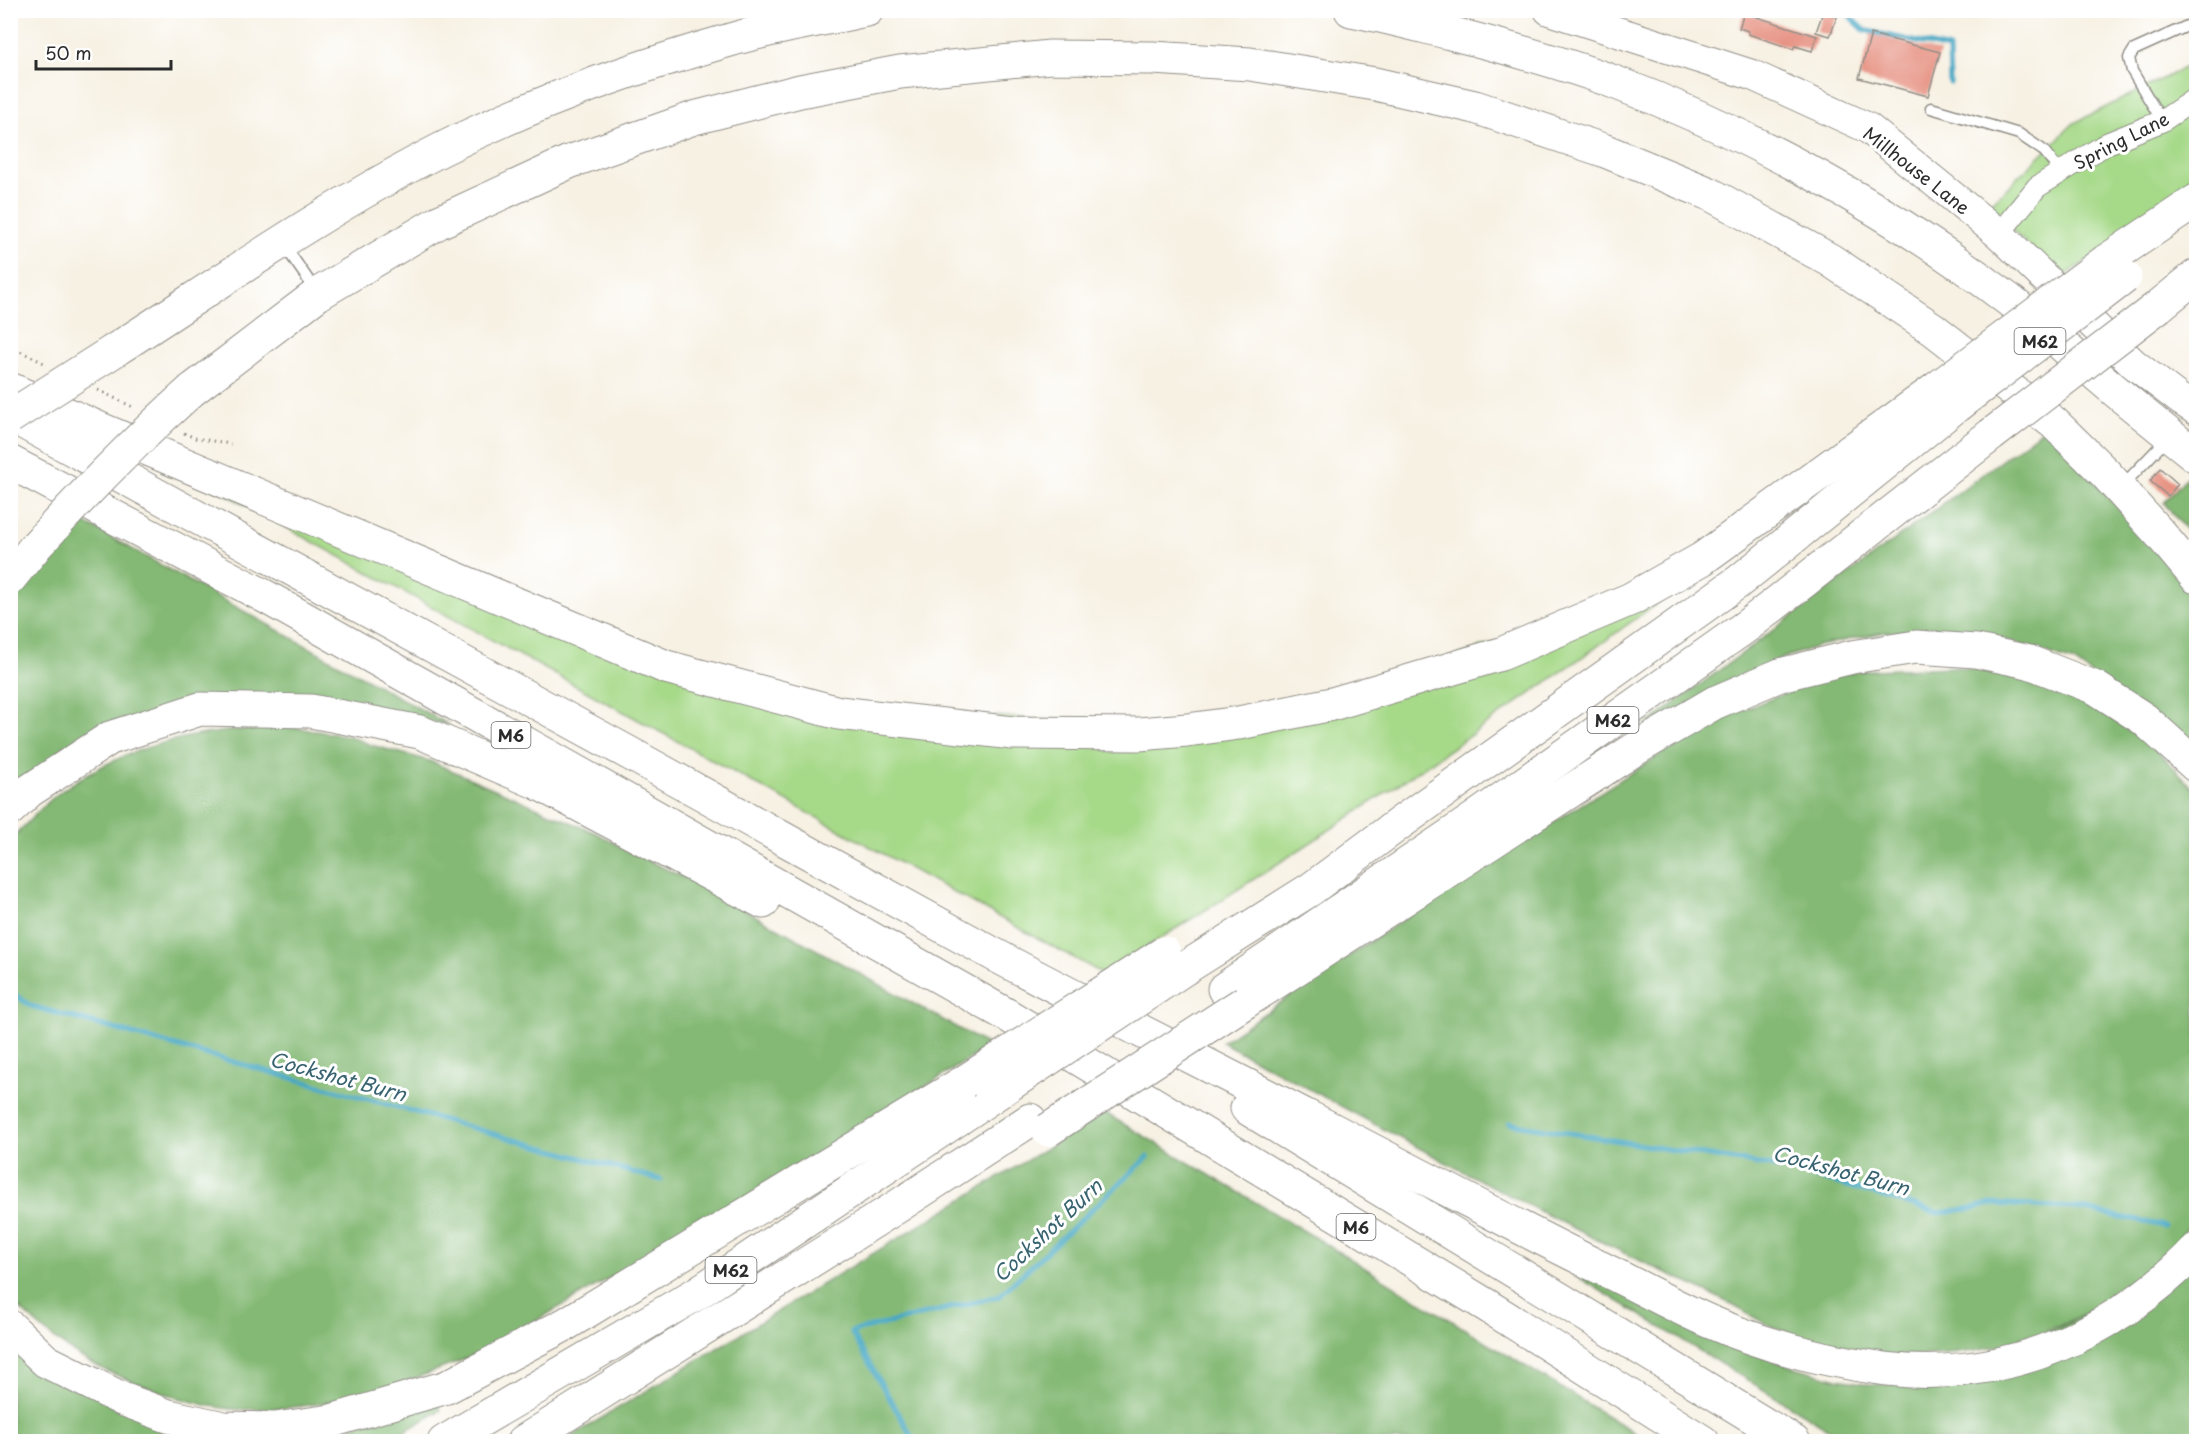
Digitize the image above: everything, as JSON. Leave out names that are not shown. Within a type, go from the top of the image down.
[{"type":"highway","points":[[10,416],[362,193],[443,148],[541,104],[620,75],[731,40],[867,10]]},
{"type":"highway","points":[[1351,10],[1506,47],[1614,81],[1784,158],[1858,198],[1946,255],[2010,301],[2128,402],[2196,456]]},
{"type":"highway","points":[[10,578],[91,486],[148,429],[192,390],[318,294],[439,222],[569,162],[694,118],[800,91],[900,72],[1050,57],[1153,58],[1250,64],[1376,84],[1475,107],[1603,150],[1710,194],[1830,260],[1933,329],[2054,423],[2119,489],[2196,577]]},
{"type":"highway","points":[[10,389],[666,667],[839,713],[1013,733],[1139,735],[1239,723],[1332,704],[1501,654],[1631,599],[1702,559],[1946,398],[2115,269],[2196,201]]},
{"type":"highway","points":[[2115,269],[2196,226]]},
{"type":"highway","name":"M62","points":[[523,1442],[895,1208],[1039,1125],[1234,995],[1471,821],[1748,625],[2196,276]]},
{"type":"highway","name":"M62","points":[[444,1442],[696,1294],[978,1089],[1175,960],[1400,823],[1738,582],[1946,398]]},
{"type":"highway","name":"M6","points":[[10,416],[307,575],[997,956],[1794,1442]]},
{"type":"highway","name":"M6","points":[[10,462],[266,597],[1006,1015],[1476,1299],[1703,1442]]},
{"type":"highway","points":[[1234,995],[1714,703],[1780,675],[1842,659],[1916,647],[1976,651],[2030,662],[2096,688],[2144,719],[2196,766]]},
{"type":"highway","points":[[10,809],[29,791],[110,738],[200,709],[311,711],[420,732],[536,782],[816,931],[1006,1015]]},
{"type":"highway","points":[[997,956],[1543,1240],[1710,1322],[1771,1344],[1825,1358],[1886,1369],[1937,1372],[1984,1366],[2031,1356],[2076,1339],[2126,1311],[2168,1279],[2196,1250]]},
{"type":"highway","points":[[10,1327],[46,1361],[122,1399],[168,1416],[224,1428],[275,1429],[331,1421],[447,1387],[566,1324],[978,1089]]},
{"type":"street","name":"Millhouse Lane","points":[[1549,10],[1752,75],[1868,128],[1999,234],[2134,364],[2189,402]]},
{"type":"street","name":"Spring Lane","points":[[1999,234],[2037,187],[2060,171],[2108,143],[2162,122],[2196,98]]},
{"type":"lane","points":[[2162,122],[2132,71],[2129,58],[2134,50],[2196,22]]},
{"type":"lane","points":[[1931,108],[2019,134],[2044,151],[2060,171]]},
{"type":"lane","points":[[282,243],[318,294]]},
{"type":"lane","points":[[2119,489],[2170,436]]},
{"type":"path","points":[[10,346],[52,367]]},
{"type":"path","points":[[93,387],[144,413]]},
{"type":"path","points":[[175,428],[195,438],[231,444]]},
{"type":"green space","points":[[2196,62],[2196,175],[2117,241],[2061,278],[1988,206],[2074,123]]},
{"type":"green space","points":[[2045,428],[2196,592],[2196,748],[2074,662],[2009,641],[1981,635],[1917,631],[1886,632],[1818,646],[1786,657],[1643,727]]},
{"type":"green space","points":[[2190,473],[2196,478],[2196,542],[2164,503]]},
{"type":"green space","points":[[205,483],[728,695],[1224,734],[1696,575],[1478,730],[1330,830],[1103,974]]},
{"type":"green space","points":[[76,518],[449,725],[259,695],[11,790],[11,593]]},
{"type":"green space","points":[[1956,667],[2024,680],[2057,691],[2089,706],[2119,723],[2147,743],[2173,766],[2196,792],[2196,1216],[2171,1246],[2143,1273],[2112,1297],[2078,1317],[2042,1333],[2005,1344],[1967,1352],[1928,1355],[1890,1356],[1800,1337],[1765,1323],[1549,1216],[1222,1042],[1448,889],[1680,742],[1732,714],[1812,683],[1843,674],[1872,670]]},
{"type":"green space","points":[[290,727],[349,736],[371,745],[430,761],[596,833],[702,886],[990,1046],[753,1195],[482,1352],[427,1374],[345,1399],[288,1408],[238,1409],[182,1399],[106,1371],[62,1345],[11,1300],[11,840],[60,792],[86,775],[141,750],[198,735]]},
{"type":"green space","points":[[1105,1113],[1316,1238],[1648,1441],[562,1442]]},
{"type":"green space","points":[[1517,1240],[1774,1361],[1837,1379],[1869,1384],[1935,1386],[2196,1263],[2196,1441],[1848,1441]]},
{"type":"green space","points":[[10,1343],[234,1441],[11,1441]]},
{"type":"green space","points":[[438,1404],[441,1410],[388,1441],[291,1442]]},
{"type":"building","points":[[1823,12],[1837,17],[1830,36],[1816,32]]},
{"type":"building","points":[[1744,13],[1817,36],[1812,51],[1795,46],[1793,49],[1748,34],[1748,31],[1739,28]]},
{"type":"building","points":[[1871,34],[1940,52],[1928,96],[1859,78]]},
{"type":"building","points":[[2160,468],[2178,484],[2168,496],[2150,481]]},
{"type":"waterway","points":[[1843,10],[1864,30],[1949,49],[1950,83]]},
{"type":"waterway","name":"Cockshot Burn","points":[[10,991],[31,1006],[661,1180]]},
{"type":"waterway","name":"Cockshot Burn","points":[[1509,1123],[1789,1169],[1939,1213],[1991,1204],[2076,1208],[2164,1226]]},
{"type":"waterway","name":"Cockshot Burn","points":[[915,1442],[851,1332],[999,1296],[1148,1157]]}]
